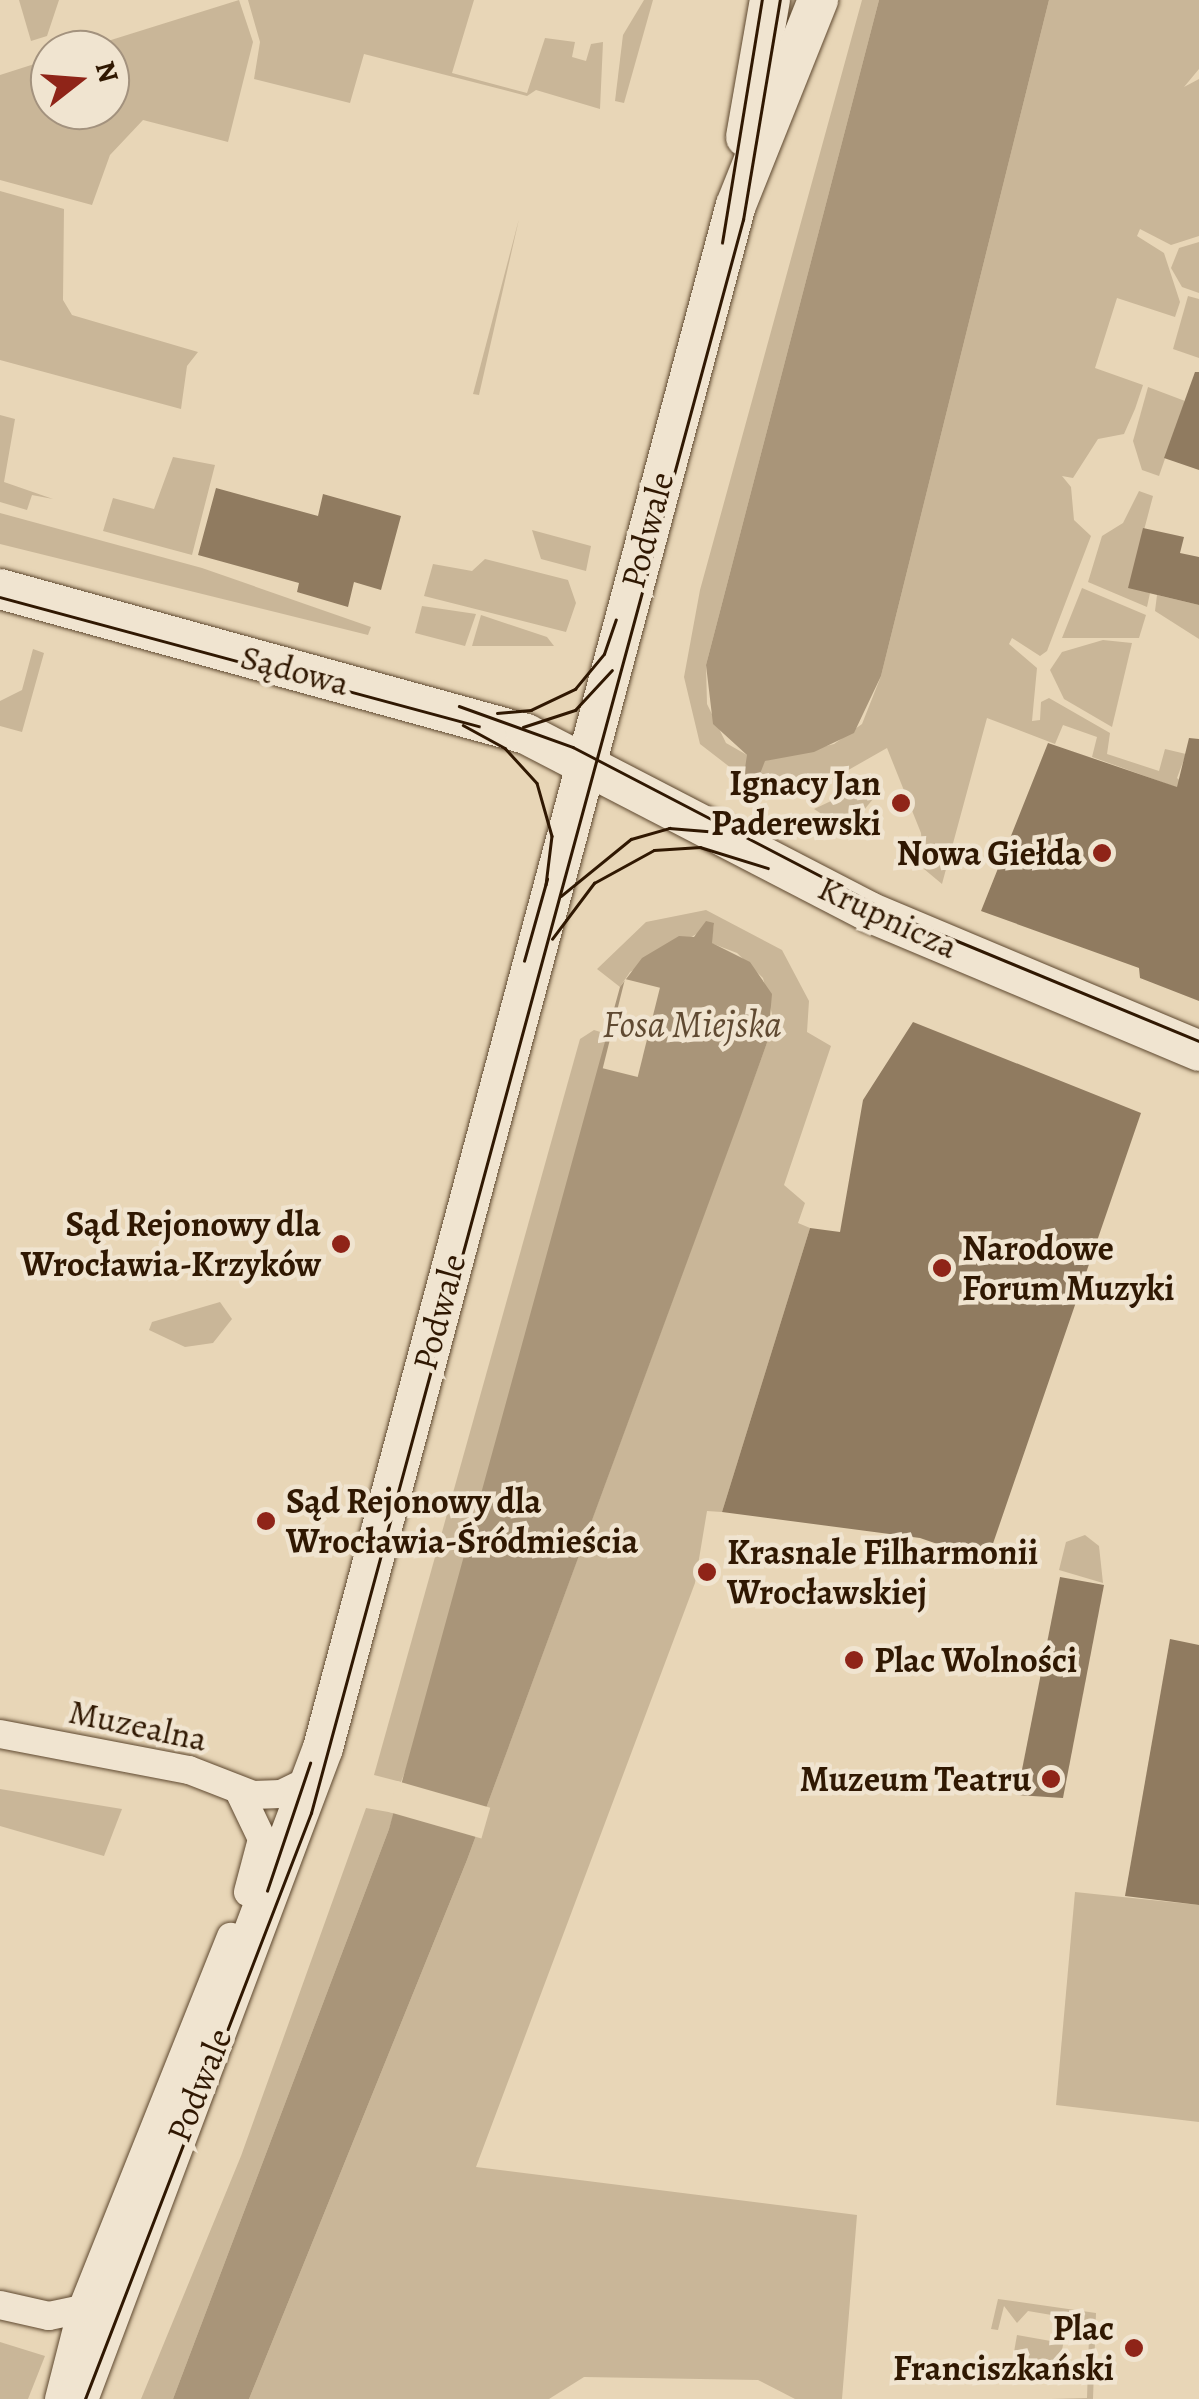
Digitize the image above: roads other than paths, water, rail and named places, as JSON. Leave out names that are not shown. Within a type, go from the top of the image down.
[{"type":"street","name":"Podwale","points":[[78,2399],[314,1778],[736,205],[770,0]]},
{"type":"street","name":"Podwale","points":[[736,205],[818,0]]},
{"type":"street","name":"Sądowa","points":[[0,590],[526,734],[587,762]]},
{"type":"street","name":"Krupnicza","points":[[587,762],[869,912],[1199,1050]]},
{"type":"street","name":"Muzealna","points":[[12,1736],[189,1770],[240,1791],[281,1794],[314,1778]]},
{"type":"street","name":"Podwale","points":[[59,2399],[82,2309],[259,1864],[260,1827],[240,1791]]},
{"type":"street","points":[[0,2305],[48,2316],[82,2309]]},
{"type":"water","points":[[879,0],[1049,0],[881,676],[854,733],[814,752],[765,761],[758,779],[744,775],[747,755],[713,724],[706,665]]},
{"type":"water","name":"Fosa Miejska","points":[[706,921],[714,923],[712,943],[750,962],[772,994],[768,1040],[740,1118],[467,1860],[249,2399],[173,2399],[389,1829],[620,987],[642,958],[679,936],[694,937]]},
{"type":"tram line","points":[[722,243],[762,0]]},
{"type":"tram line","points":[[85,2399],[311,1813],[743,220],[780,0]]},
{"type":"tram line","points":[[0,597],[479,726]]},
{"type":"tram line","points":[[497,713],[531,710],[575,689],[604,654],[616,620]]},
{"type":"tram line","points":[[523,727],[575,710],[612,670]]},
{"type":"tram line","points":[[459,706],[573,747],[902,918],[1199,1041]]},
{"type":"tram line","points":[[463,725],[505,748],[537,783],[552,836],[546,885]]},
{"type":"tram line","points":[[561,896],[631,839],[669,828],[718,832]]},
{"type":"tram line","points":[[552,939],[594,883],[654,850],[700,847],[768,868]]},
{"type":"tram line","points":[[524,961],[547,879]]},
{"type":"tram line","points":[[267,1891],[310,1763]]},
{"type":"place","name":"Ignacy Jan Paderewski","points":[[901,803]]},
{"type":"place","name":"Nowa Giełda","points":[[1102,853]]},
{"type":"place","name":"Sąd Rejonowy dla Wrocławia-Krzyków","points":[[341,1244]]},
{"type":"place","name":"Narodowe Forum Muzyki","points":[[942,1268]]},
{"type":"place","name":"Sąd Rejonowy dla Wrocławia-Śródmieścia","points":[[266,1521]]},
{"type":"place","name":"Krasnale Filharmonii Wrocławskiej","points":[[707,1572]]},
{"type":"place","name":"Plac Wolności","points":[[854,1660]]},
{"type":"place","name":"Muzeum Teatru","points":[[1051,1779]]},
{"type":"place","name":"Plac Franciszkański","points":[[1134,2348]]}]
